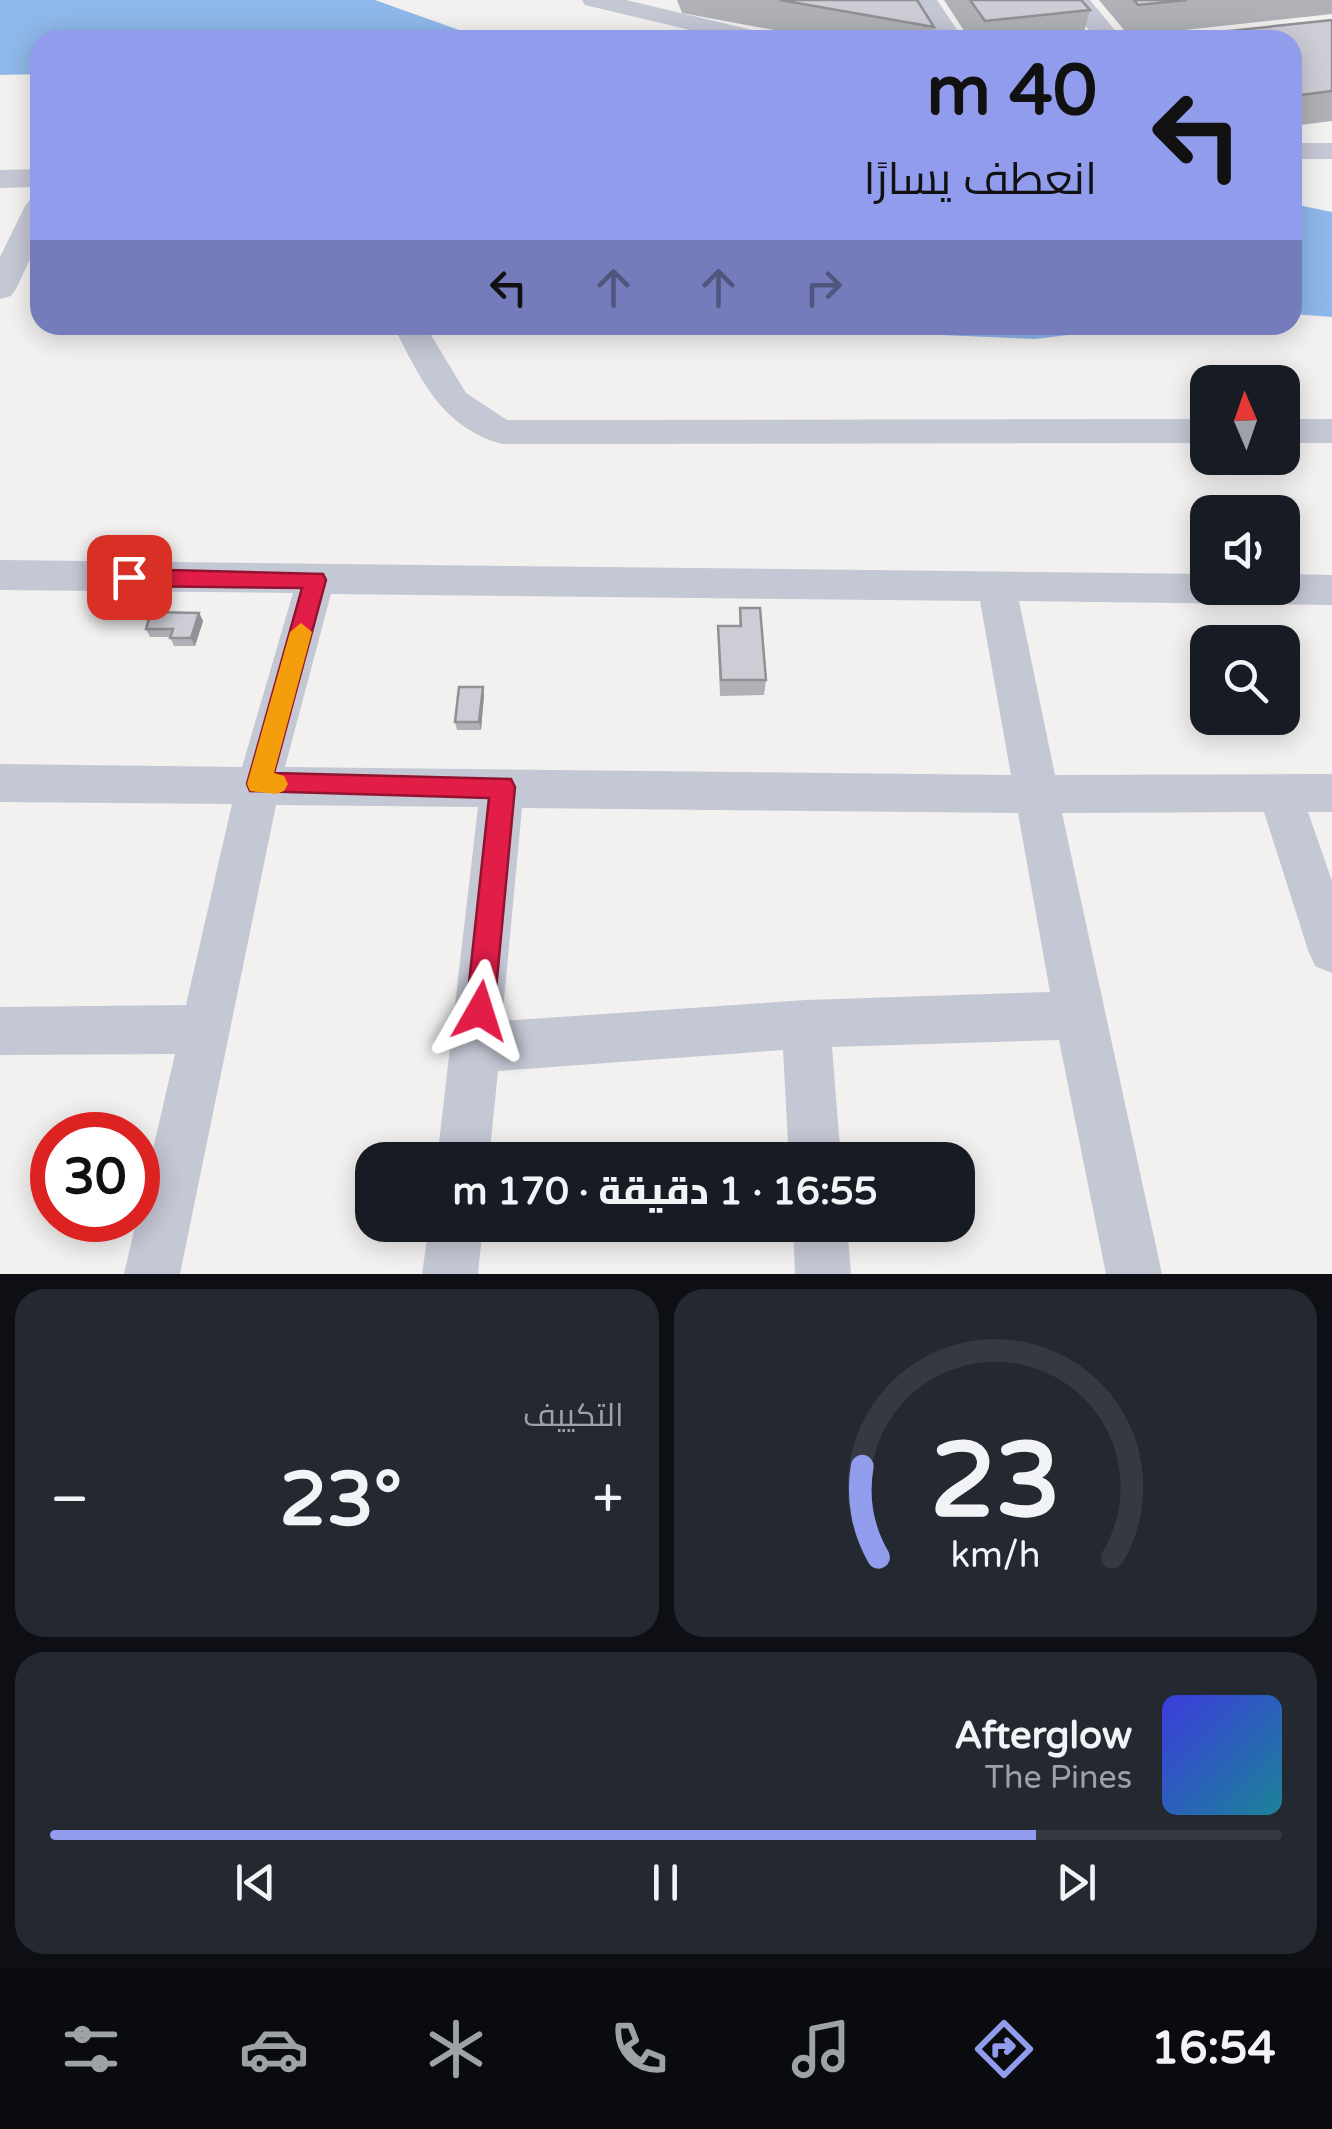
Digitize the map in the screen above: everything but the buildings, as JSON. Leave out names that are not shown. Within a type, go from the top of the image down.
[{"type":"street","points":[[594,0],[722,30]]},
{"type":"street","points":[[925,0],[944,30]]},
{"type":"street","points":[[1076,0],[1102,30]]},
{"type":"street","points":[[1302,151],[1332,151]]},
{"type":"street","points":[[0,179],[30,178]]},
{"type":"street","points":[[0,289],[30,227]]},
{"type":"street","points":[[414,335],[450,400],[469,419],[502,432],[1190,431]]},
{"type":"street","points":[[1300,431],[1332,431]]},
{"type":"street","points":[[0,575],[1332,590]]},
{"type":"street","points":[[152,1274],[259,784],[316,580]]},
{"type":"street","points":[[998,588],[1079,1015],[1134,1274]]},
{"type":"street","points":[[0,783],[1037,794],[1332,793]]},
{"type":"street","points":[[465,1142],[502,787]]},
{"type":"street","points":[[1280,793],[1332,950]]},
{"type":"street","points":[[476,1048],[806,1024],[1079,1015]]},
{"type":"street","points":[[806,1024],[814,1142]]},
{"type":"street","points":[[0,1030],[204,1029]]},
{"type":"street","points":[[450,1274],[454,1242]]},
{"type":"street","points":[[821,1242],[823,1274]]},
{"type":"water","points":[[0,0],[375,0],[459,30],[30,30],[30,74],[0,75]]},
{"type":"water","points":[[1302,206],[1332,212],[1332,317],[1302,315]]},
{"type":"water","points":[[942,335],[1068,335],[1035,339]]},
{"type":"slow traffic","points":[[276,784],[259,784],[301,632]]},
{"type":"route","points":[[129,577],[316,580],[259,784],[502,787],[480,1011]]}]
